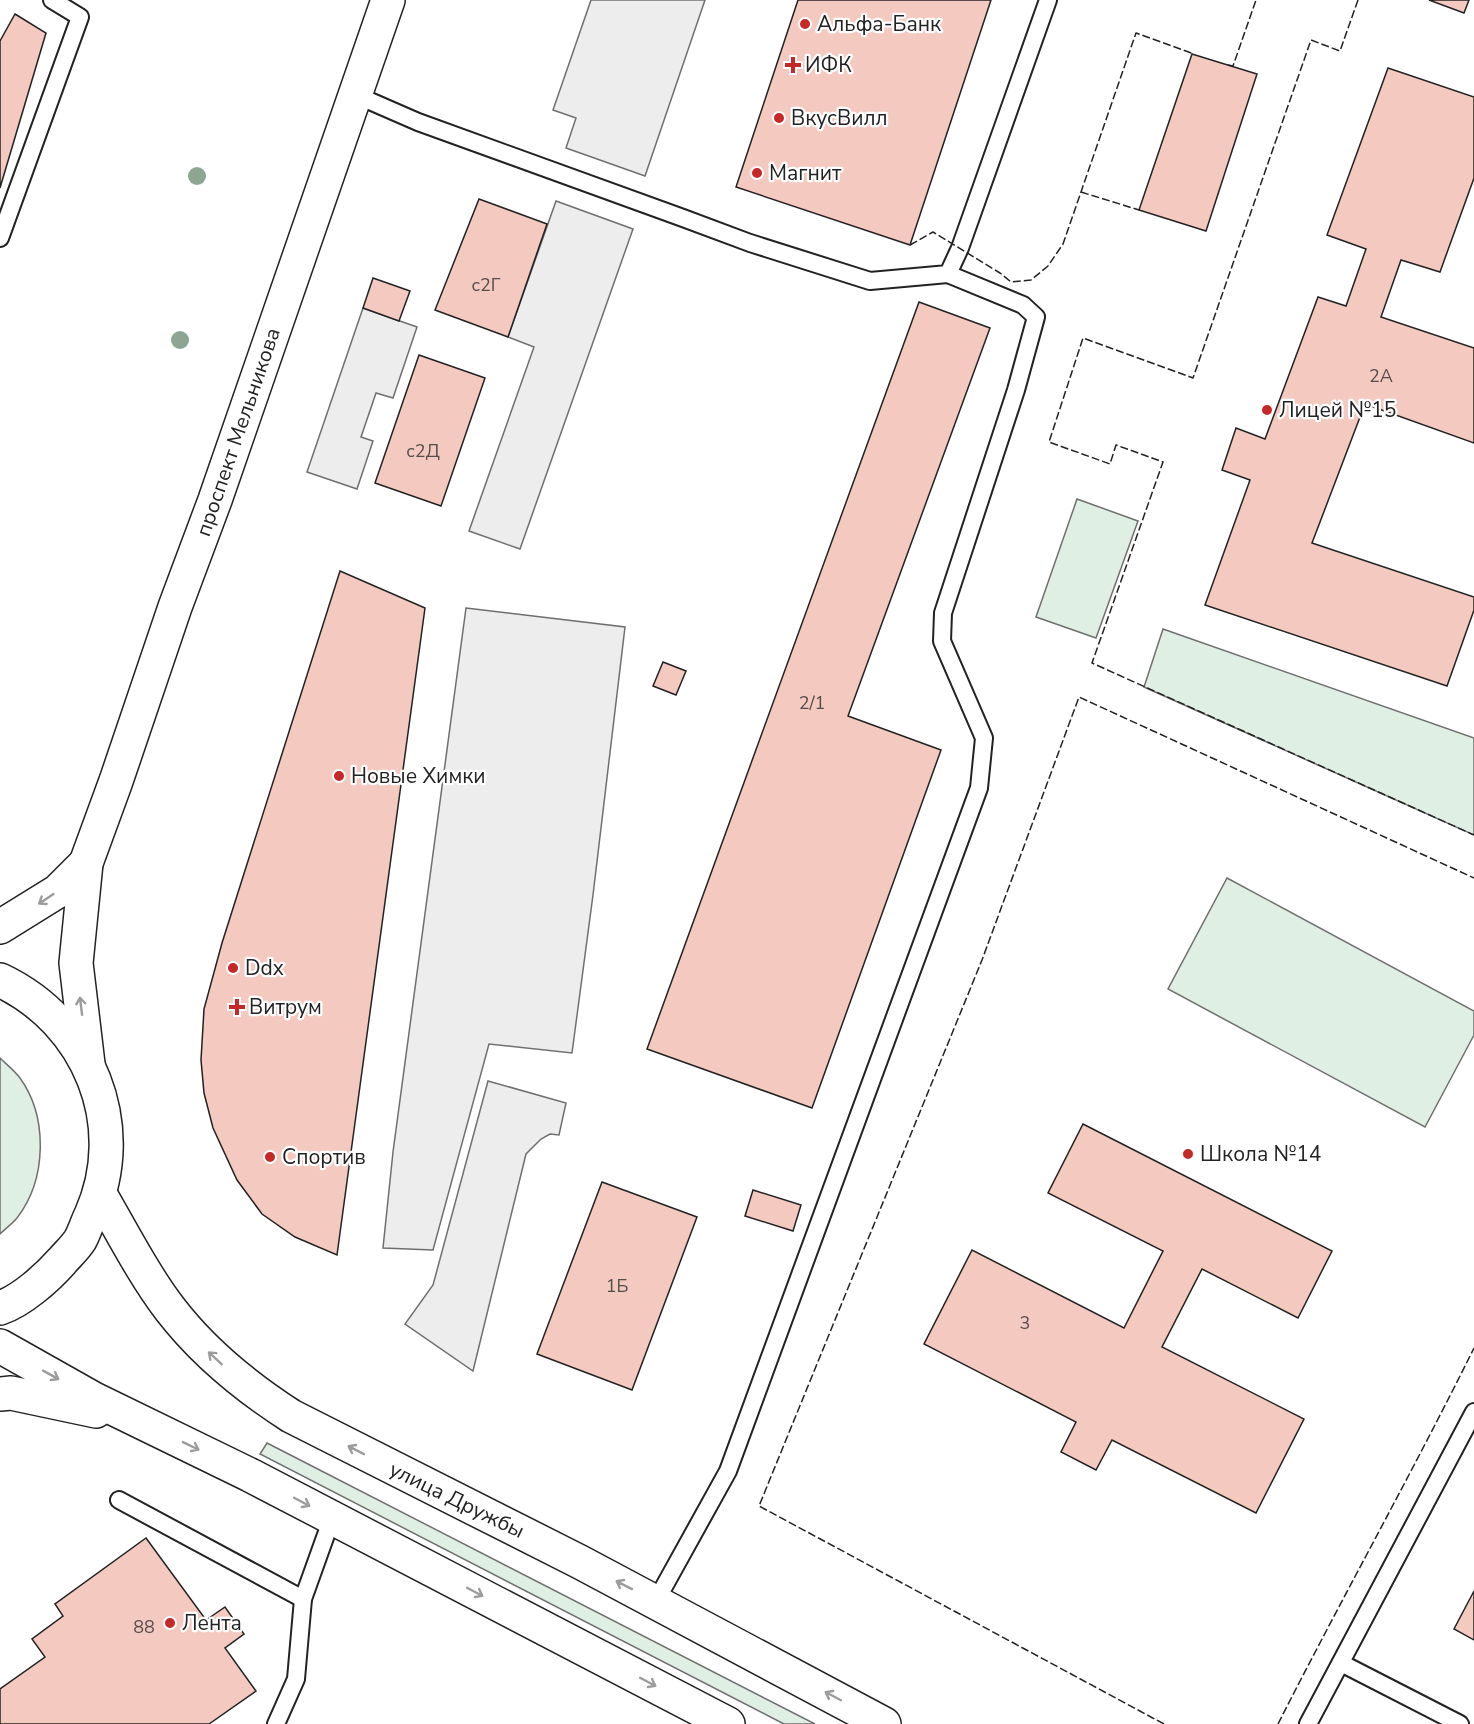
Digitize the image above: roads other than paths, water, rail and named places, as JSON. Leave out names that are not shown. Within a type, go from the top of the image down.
[{"type":"main road","name":"проспект Мельникова","points":[[88,1064],[76,963],[86,863],[388,0]]},
{"type":"main road","name":"проспект Мельникова","points":[[0,927],[58,891],[86,863]]},
{"type":"main road","points":[[0,981],[23,991],[60,1023],[88,1064],[103,1106],[107,1150],[100,1194],[80,1240],[46,1279],[0,1308]]},
{"type":"main road","name":"улица Дружбы","points":[[100,1194],[170,1309],[212,1355],[259,1396],[342,1443],[656,1601],[884,1724]]},
{"type":"main road","points":[[0,1346],[94,1399],[332,1518],[728,1724]]},
{"type":"main road","points":[[0,1394],[12,1394],[139,1420]]},
{"type":"lane","points":[[0,238],[80,17],[52,0]]},
{"type":"lane","points":[[948,274],[960,249],[1048,0]]},
{"type":"lane","points":[[356,95],[418,122],[750,243],[870,281],[948,274],[1023,305],[1036,317],[1016,390],[943,614],[942,641],[984,738],[979,788],[728,1471],[656,1601]]},
{"type":"lane","points":[[1308,1724],[1474,1412]]},
{"type":"lane","points":[[119,1500],[303,1599]]},
{"type":"lane","points":[[276,1724],[296,1679],[303,1599],[332,1518]]},
{"type":"lane","points":[[1341,1663],[1460,1724]]},
{"type":"place","name":"Альфа-Банк","points":[[805,24]]},
{"type":"place","name":"ИФК","points":[[793,65]]},
{"type":"place","name":"ВкусВилл","points":[[779,118]]},
{"type":"place","name":"Магнит","points":[[757,173]]},
{"type":"place","name":"Лицей №15","points":[[1267,410]]},
{"type":"place","name":"Новые Химки","points":[[339,776]]},
{"type":"place","name":"Ddx","points":[[233,968]]},
{"type":"place","name":"Витрум","points":[[237,1007]]},
{"type":"place","name":"Школа №14","points":[[1188,1154]]},
{"type":"place","name":"Спортив","points":[[270,1157]]},
{"type":"place","name":"Лента","points":[[170,1623]]}]
